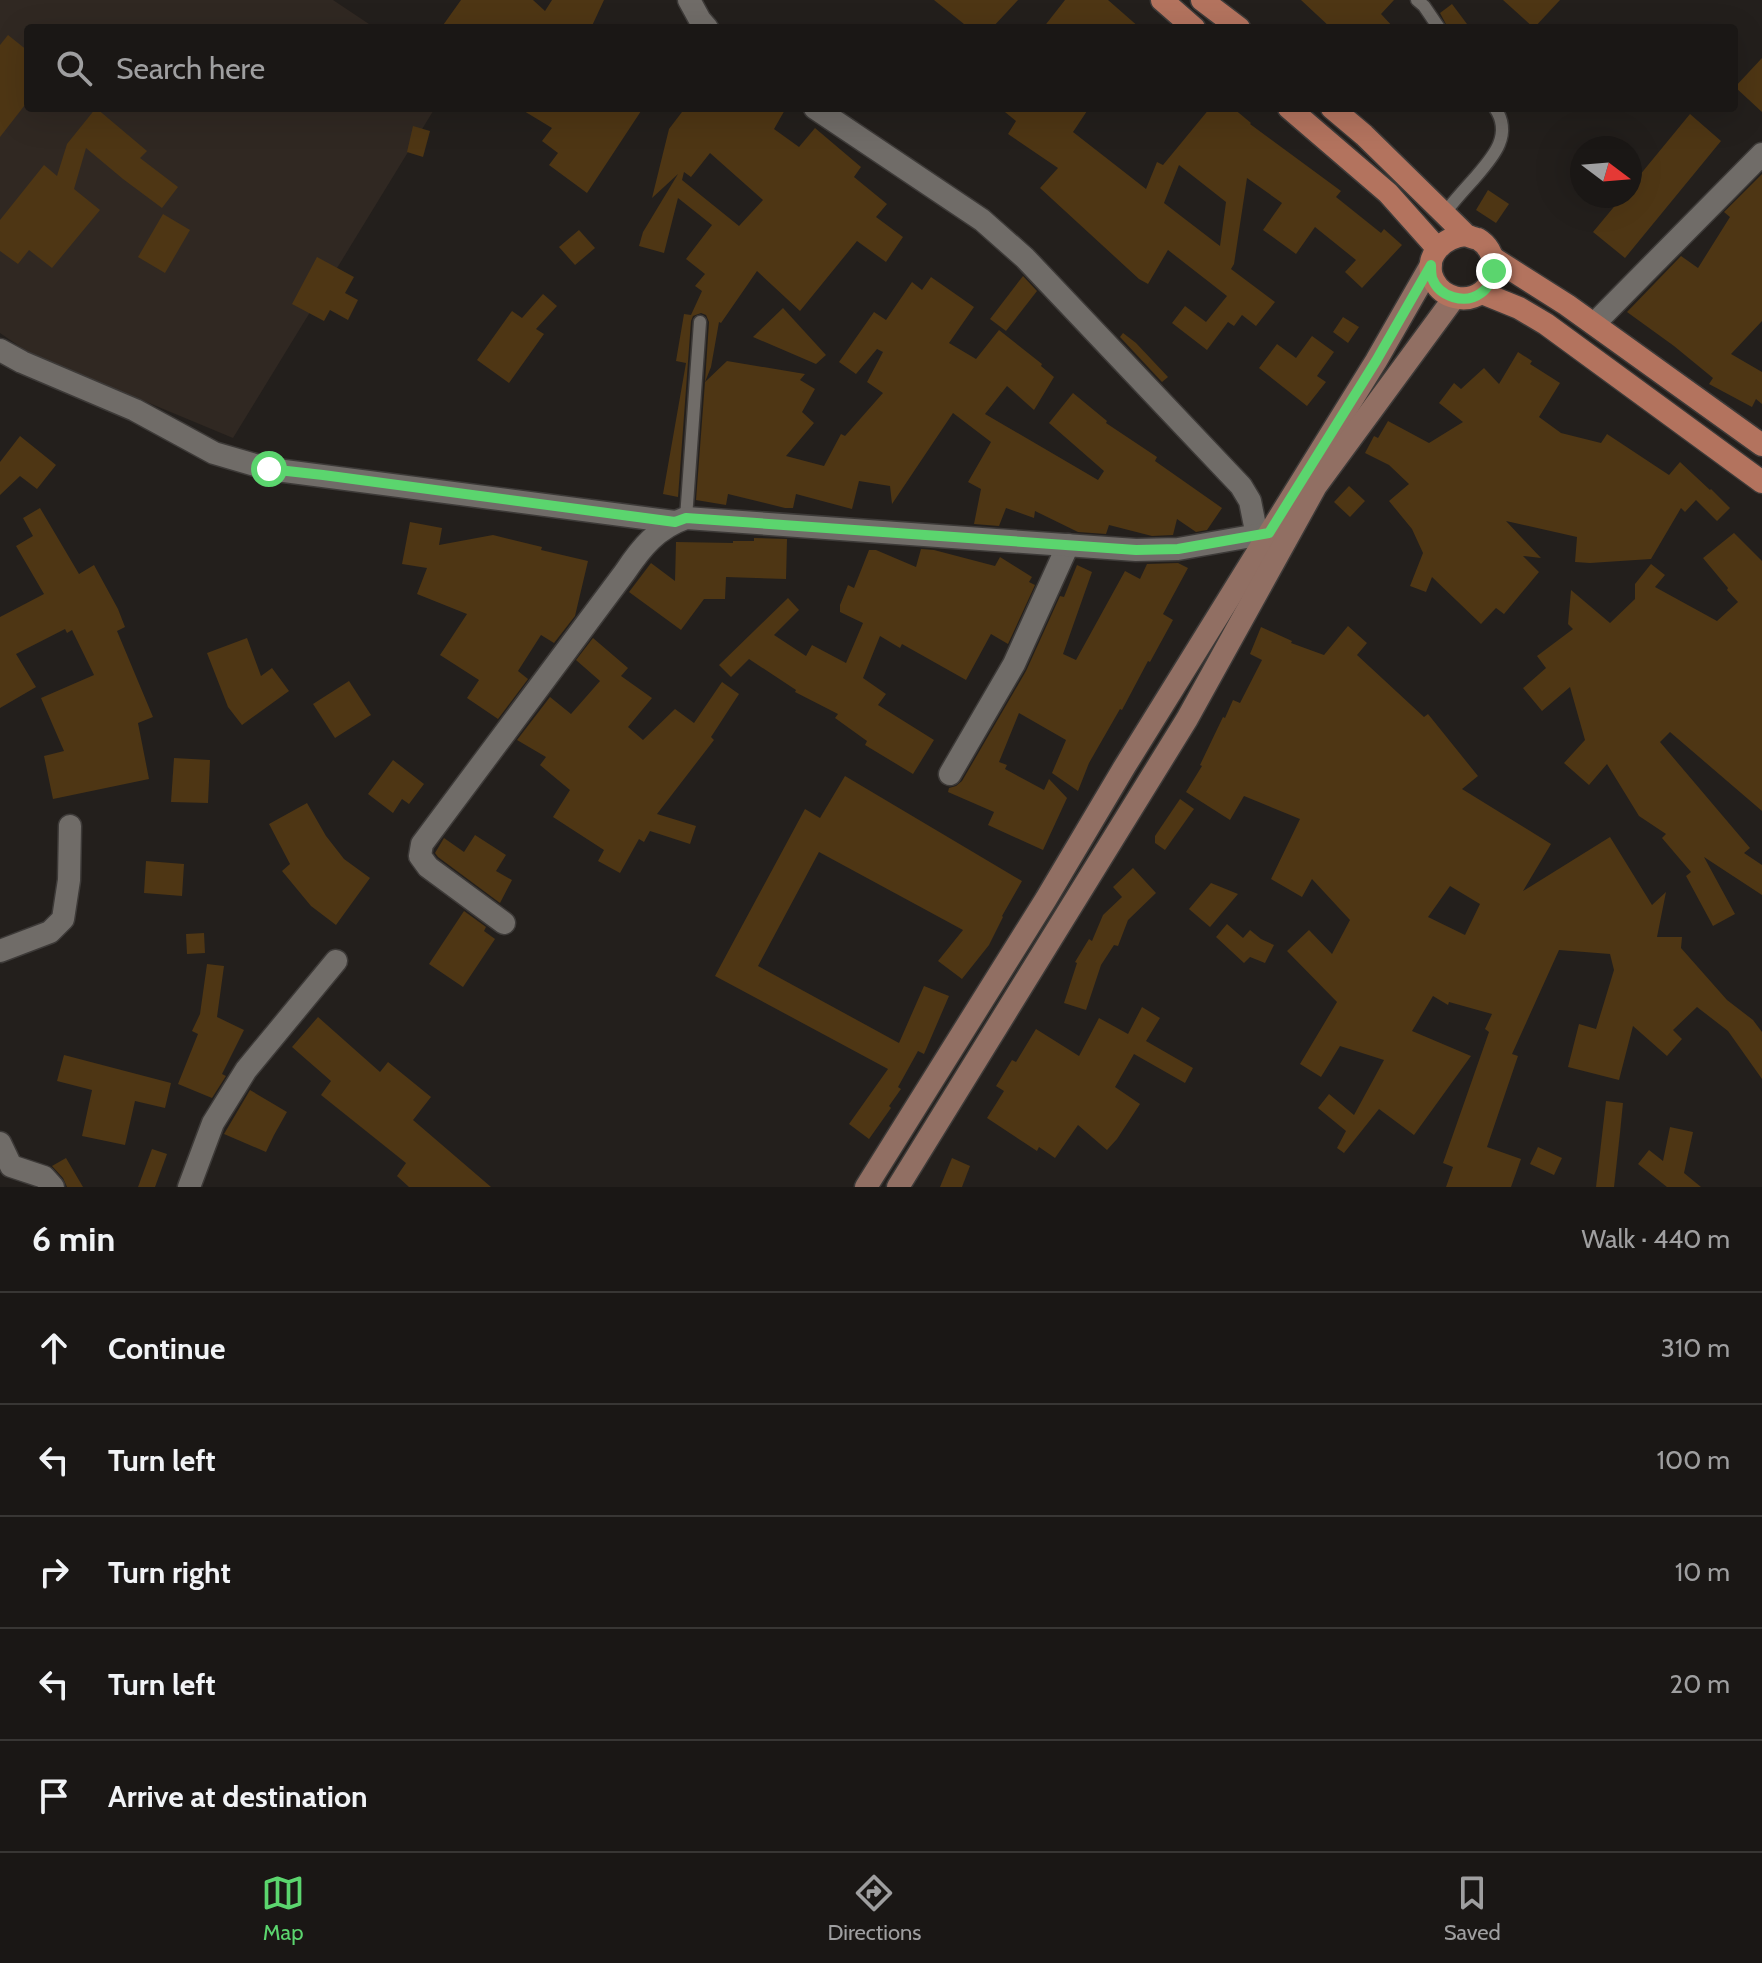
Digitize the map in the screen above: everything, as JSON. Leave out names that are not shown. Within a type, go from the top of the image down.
[{"type":"main road","points":[[1162,0],[1189,24]]},
{"type":"main road","points":[[1202,0],[1234,24]]},
{"type":"main road","points":[[1294,112],[1388,193],[1434,256],[1433,279],[1441,292],[1454,298],[1469,299],[1482,293],[1490,283],[1494,271],[1493,258],[1487,247],[1478,239],[1466,235],[1445,240],[1434,256],[1376,361],[1263,534],[1038,912],[870,1180],[897,1187],[1187,719],[1316,486],[1454,298]]},
{"type":"main road","points":[[1337,112],[1466,235]]},
{"type":"main road","points":[[1493,258],[1594,324],[1762,445]]},
{"type":"main road","points":[[1482,293],[1519,308],[1546,324],[1762,482]]},
{"type":"street","points":[[689,0],[704,24]]},
{"type":"street","points":[[0,350],[135,410],[214,453],[269,469],[680,520],[1136,550],[1178,549],[1263,534],[1241,486],[1025,258],[982,220],[821,112]]},
{"type":"street","points":[[1594,324],[1762,154]]},
{"type":"street","points":[[504,923],[428,867],[420,856],[422,844],[644,545],[680,520]]},
{"type":"street","points":[[950,774],[1014,664],[1068,545]]},
{"type":"street","points":[[0,951],[50,932],[63,919],[69,880],[70,826]]},
{"type":"street","points":[[189,1187],[213,1123],[246,1070],[336,961]]},
{"type":"street","points":[[0,1143],[6,1169],[44,1177],[53,1187]]},
{"type":"lane","points":[[1423,2],[1437,24]]},
{"type":"lane","points":[[1444,214],[1494,155],[1501,139],[1501,117],[1498,112]]},
{"type":"lane","points":[[680,520],[700,322]]},
{"type":"shaded area","points":[[0,0],[333,0],[369,24],[24,24],[24,112],[433,112],[233,438],[29,353],[0,333]]},
{"type":"building","points":[[461,0],[533,0],[545,11],[552,0],[604,0],[593,24],[444,24]]},
{"type":"building","points":[[934,0],[1018,0],[996,24],[964,24]]},
{"type":"building","points":[[1065,0],[1108,0],[1135,24],[1046,24]]},
{"type":"building","points":[[1301,0],[1394,0],[1381,14],[1390,24],[1327,24]]},
{"type":"building","points":[[1503,0],[1560,0],[1538,24],[1530,24]]},
{"type":"building","points":[[1452,4],[1467,24],[1446,24],[1440,13]]},
{"type":"building","points":[[8,35],[24,48],[24,106],[0,137],[0,45]]},
{"type":"building","points":[[1762,58],[1762,112],[1738,90],[1738,84]]},
{"type":"building","points":[[93,112],[101,112],[147,151],[140,158],[178,187],[162,208],[86,148],[74,189],[100,210],[52,268],[29,250],[18,264],[0,251],[0,220],[44,165],[57,176],[67,144]]},
{"type":"building","points":[[526,112],[640,112],[587,193],[549,165],[558,153],[542,141],[552,128]]},
{"type":"building","points":[[682,112],[784,112],[774,129],[799,147],[815,128],[861,167],[854,177],[887,204],[876,217],[903,237],[886,262],[857,241],[800,311],[757,271],[719,322],[711,367],[705,382],[709,322],[706,315],[701,313],[693,316],[678,497],[663,494],[686,363],[676,361],[684,314],[691,315],[702,291],[695,286],[705,274],[686,259],[712,225],[678,198],[664,253],[639,246],[643,232],[678,174],[652,198],[669,129]],"holes":[[[710,153],[763,200],[739,226],[682,180],[684,172],[691,177]]]},
{"type":"building","points":[[1005,112],[1086,112],[1073,132],[1146,189],[1157,162],[1163,165],[1207,112],[1238,112],[1341,191],[1336,197],[1381,233],[1384,229],[1402,245],[1362,288],[1345,272],[1356,260],[1315,227],[1296,254],[1263,230],[1282,203],[1247,178],[1231,269],[1275,302],[1256,326],[1242,315],[1234,326],[1228,322],[1207,350],[1172,323],[1185,306],[1206,322],[1227,296],[1168,250],[1148,284],[1139,279],[1040,188],[1058,168],[1008,134],[1016,121]],"holes":[[[1179,165],[1226,202],[1220,246],[1164,203]]]},
{"type":"building","points":[[1690,114],[1721,141],[1625,258],[1593,232],[1613,208],[1642,208],[1642,172]]},
{"type":"building","points":[[413,126],[430,131],[423,157],[407,152]]},
{"type":"building","points":[[1762,174],[1762,321],[1731,354],[1762,372],[1762,404],[1756,399],[1752,407],[1709,384],[1713,378],[1627,312],[1681,256],[1698,268],[1730,217],[1724,212]]},
{"type":"building","points":[[1488,190],[1509,204],[1496,223],[1476,210]]},
{"type":"building","points":[[163,214],[190,230],[165,273],[138,257]]},
{"type":"building","points":[[579,230],[595,248],[575,265],[559,247]]},
{"type":"building","points":[[317,257],[354,277],[345,293],[358,300],[348,320],[330,310],[324,321],[292,304]]},
{"type":"building","points":[[1023,276],[1037,291],[1006,331],[990,319]]},
{"type":"building","points":[[931,277],[974,307],[949,343],[976,359],[999,330],[1054,377],[1034,410],[1007,386],[985,414],[1098,480],[1104,471],[1049,423],[1073,393],[1106,423],[1157,457],[1155,461],[1222,508],[1207,530],[1196,532],[1177,519],[1173,535],[1152,536],[1109,525],[1106,534],[1078,532],[1035,511],[1034,518],[1006,508],[999,526],[974,524],[981,489],[968,482],[991,442],[953,413],[892,504],[890,486],[859,481],[852,509],[796,494],[793,508],[728,494],[726,505],[696,500],[705,382],[727,361],[805,374],[800,380],[815,389],[802,412],[814,423],[786,456],[824,466],[841,434],[845,436],[883,393],[867,382],[883,352],[877,349],[856,374],[839,362],[874,312],[886,320],[912,282],[922,290]]},
{"type":"building","points":[[543,294],[557,306],[536,329],[544,334],[509,383],[477,360],[512,311],[522,318]]},
{"type":"building","points":[[783,308],[826,355],[816,364],[753,337]]},
{"type":"building","points":[[1343,317],[1359,327],[1348,343],[1333,332]]},
{"type":"building","points":[[1123,333],[1168,377],[1162,382],[1120,337]]},
{"type":"building","points":[[1312,336],[1334,352],[1317,376],[1326,382],[1307,406],[1259,368],[1277,344],[1296,358]]},
{"type":"building","points":[[1518,352],[1532,361],[1530,364],[1560,383],[1539,417],[1561,433],[1601,443],[1607,434],[1669,475],[1680,462],[1730,508],[1717,521],[1696,500],[1685,512],[1681,508],[1651,559],[1590,563],[1575,562],[1577,537],[1506,521],[1541,558],[1523,556],[1539,572],[1504,614],[1496,608],[1481,624],[1432,577],[1426,592],[1410,586],[1423,553],[1412,529],[1389,501],[1409,484],[1389,465],[1365,453],[1374,436],[1378,438],[1388,421],[1429,443],[1463,422],[1439,403],[1454,383],[1461,389],[1484,368],[1499,384]]},
{"type":"building","points":[[20,436],[56,465],[37,489],[20,476],[0,495],[0,462]]},
{"type":"building","points":[[1349,486],[1365,501],[1350,517],[1334,502]]},
{"type":"building","points":[[40,508],[79,574],[94,565],[118,609],[125,627],[117,631],[153,717],[138,723],[149,779],[53,799],[44,756],[64,751],[41,698],[94,675],[72,630],[67,633],[65,629],[16,654],[36,687],[0,708],[0,617],[44,594],[16,546],[33,536],[23,518]]},
{"type":"building","points":[[410,522],[442,528],[439,545],[493,535],[588,561],[575,616],[554,643],[541,635],[518,671],[528,679],[498,719],[467,698],[479,680],[440,655],[467,614],[417,594],[427,568],[402,564]]},
{"type":"building","points":[[1734,533],[1762,561],[1762,811],[1670,732],[1660,742],[1750,848],[1744,853],[1762,865],[1762,895],[1704,857],[1735,914],[1713,926],[1686,876],[1691,872],[1662,838],[1666,834],[1639,816],[1607,764],[1589,785],[1564,763],[1585,740],[1570,687],[1542,711],[1523,688],[1546,668],[1537,656],[1573,629],[1568,624],[1571,590],[1610,623],[1635,599],[1635,584],[1651,564],[1665,575],[1655,587],[1717,621],[1738,602],[1703,558]]},
{"type":"building","points":[[754,538],[787,539],[786,579],[726,577],[725,599],[704,599],[681,630],[629,592],[651,563],[675,581],[676,542],[733,543],[754,541]]},
{"type":"building","points":[[921,549],[995,566],[1000,557],[1032,577],[1029,582],[1035,585],[1008,644],[991,634],[966,680],[902,644],[900,648],[880,636],[863,678],[886,694],[878,705],[934,740],[913,774],[865,745],[867,741],[835,718],[838,714],[795,692],[749,659],[731,677],[719,665],[788,598],[799,610],[774,635],[806,656],[812,645],[846,663],[863,623],[840,612],[840,605],[848,585],[854,588],[869,550],[916,567]]},
{"type":"building","points":[[1178,563],[1188,568],[1163,614],[1173,620],[1089,763],[1078,791],[1052,773],[1066,740],[1019,713],[999,762],[1007,765],[1005,769],[1044,790],[1049,779],[1067,798],[1043,850],[988,825],[994,812],[948,792],[949,788],[962,781],[1026,671],[1077,565],[1092,572],[1063,654],[1076,660],[1125,571],[1140,579],[1147,564]]},
{"type":"building","points":[[1348,626],[1367,643],[1357,655],[1424,717],[1428,714],[1478,776],[1462,789],[1551,844],[1523,891],[1610,837],[1652,905],[1666,892],[1657,937],[1682,937],[1681,948],[1727,1000],[1753,1020],[1762,1032],[1762,1079],[1728,1031],[1697,1007],[1673,1030],[1682,1039],[1667,1056],[1633,1026],[1619,1080],[1568,1067],[1579,1024],[1596,1029],[1614,970],[1610,954],[1559,950],[1512,1054],[1518,1056],[1487,1147],[1521,1159],[1511,1187],[1446,1187],[1453,1167],[1443,1163],[1489,1032],[1485,1029],[1492,1014],[1449,1002],[1448,1005],[1433,996],[1412,1031],[1471,1056],[1414,1135],[1379,1109],[1344,1153],[1337,1148],[1346,1131],[1318,1108],[1329,1094],[1354,1115],[1384,1060],[1340,1046],[1321,1077],[1300,1064],[1337,1002],[1287,951],[1309,930],[1332,954],[1350,920],[1312,879],[1302,897],[1271,879],[1300,819],[1244,796],[1230,820],[1186,792],[1202,766],[1223,717],[1233,700],[1240,703],[1262,660],[1250,654],[1261,627],[1291,643],[1324,655]],"holes":[[[1450,886],[1480,904],[1465,935],[1428,917]]]},
{"type":"building","points":[[247,638],[261,676],[272,668],[289,691],[242,725],[228,707],[207,653]]},
{"type":"building","points":[[593,638],[628,668],[621,676],[652,698],[628,727],[643,740],[675,709],[694,723],[722,682],[739,694],[711,737],[714,740],[657,814],[696,826],[690,844],[650,831],[644,842],[639,839],[620,873],[598,861],[604,850],[553,817],[570,790],[540,765],[546,757],[517,740],[550,697],[571,714],[600,681],[576,660]]},
{"type":"building","points":[[349,681],[371,715],[335,738],[313,704]]},
{"type":"building","points":[[174,758],[210,760],[208,803],[171,802]]},
{"type":"building","points":[[393,760],[424,784],[409,804],[402,799],[393,813],[368,794]]},
{"type":"building","points":[[845,776],[1022,881],[989,945],[962,979],[938,961],[963,930],[819,852],[758,966],[899,1043],[924,986],[949,996],[924,1054],[918,1051],[898,1087],[901,1089],[889,1106],[891,1108],[869,1139],[849,1124],[888,1069],[715,976],[805,809],[820,818]]},
{"type":"building","points":[[1180,799],[1194,809],[1165,850],[1155,843],[1155,836]]},
{"type":"building","points":[[307,803],[344,859],[370,878],[336,925],[311,906],[282,871],[290,864],[269,824]]},
{"type":"building","points":[[475,835],[506,855],[496,871],[512,880],[500,903],[435,853],[444,838],[464,852]]},
{"type":"building","points":[[146,861],[184,864],[182,896],[144,893]]},
{"type":"building","points":[[1133,868],[1156,893],[1128,920],[1118,946],[1114,945],[1101,965],[1086,1010],[1064,1003],[1075,962],[1089,939],[1092,941],[1103,915],[1122,897],[1113,887]]},
{"type":"building","points":[[1211,883],[1238,894],[1210,927],[1189,909]]},
{"type":"building","points":[[464,911],[486,927],[484,931],[495,939],[463,987],[429,964]]},
{"type":"building","points":[[1227,924],[1243,938],[1250,930],[1274,945],[1265,963],[1250,957],[1244,963],[1216,937]]},
{"type":"building","points":[[204,933],[205,953],[187,954],[186,934]]},
{"type":"building","points":[[207,964],[224,966],[217,1017],[244,1030],[222,1074],[226,1076],[212,1098],[178,1084],[198,1034],[192,1031],[200,1014]]},
{"type":"building","points":[[1142,1007],[1160,1018],[1146,1041],[1193,1068],[1185,1083],[1134,1054],[1115,1087],[1140,1104],[1107,1150],[1078,1125],[1055,1158],[1039,1147],[1037,1151],[987,1118],[1004,1091],[996,1086],[1012,1060],[1016,1062],[1036,1029],[1079,1056],[1099,1018],[1128,1034]]},
{"type":"building","points":[[318,1017],[380,1072],[388,1062],[431,1097],[413,1120],[491,1187],[409,1187],[397,1176],[406,1163],[321,1095],[331,1081],[292,1047]]},
{"type":"building","points":[[64,1055],[171,1083],[165,1108],[135,1101],[125,1145],[82,1136],[92,1090],[57,1081]]},
{"type":"building","points":[[250,1090],[287,1112],[266,1152],[224,1134]]},
{"type":"building","points":[[1606,1101],[1623,1103],[1614,1187],[1596,1187]]},
{"type":"building","points":[[1670,1127],[1693,1132],[1684,1173],[1701,1187],[1667,1187],[1638,1164],[1649,1150],[1663,1161]]},
{"type":"building","points":[[1538,1147],[1562,1158],[1554,1175],[1530,1164]]},
{"type":"building","points":[[152,1149],[167,1154],[155,1187],[138,1187]]},
{"type":"building","points":[[66,1158],[83,1187],[67,1187],[52,1166]]},
{"type":"building","points":[[952,1158],[970,1166],[962,1187],[940,1187]]},
{"type":"route","points":[[269,469],[675,522],[686,518],[1136,550],[1178,549],[1269,533],[1376,361],[1431,265],[1433,279],[1441,292],[1454,298],[1469,299],[1482,293],[1494,271]]}]
